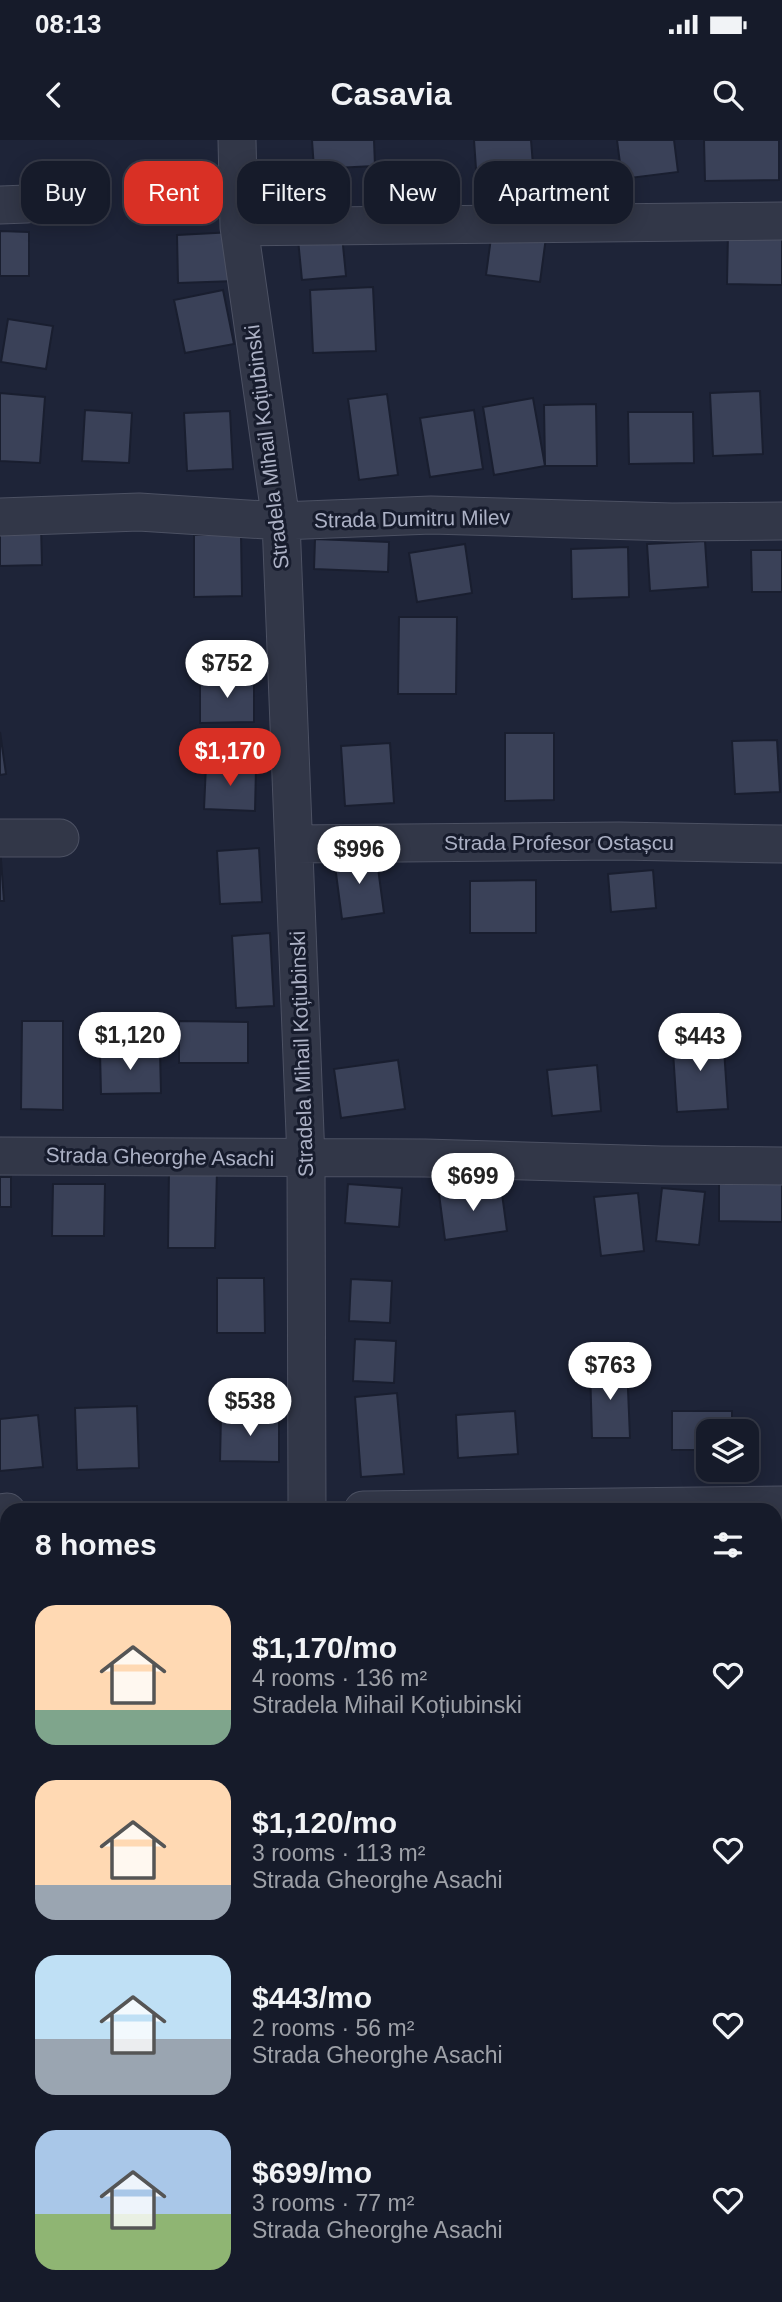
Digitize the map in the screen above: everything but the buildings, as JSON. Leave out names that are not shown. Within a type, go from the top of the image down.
[{"type":"street","name":"Stradela Mihail Koțiubinski","points":[[237,140],[239,227],[281,521],[306,1159],[307,1503]]},
{"type":"street","points":[[239,227],[782,220]]},
{"type":"street","name":"Strada Dumitru Milev","points":[[0,517],[139,512],[281,521],[431,515],[672,522],[782,521]]},
{"type":"street","points":[[0,838],[60,838]]},
{"type":"street","name":"Strada Profesor Ostașcu","points":[[294,844],[606,841],[782,844]]},
{"type":"street","name":"Strada Gheorghe Asachi","points":[[0,1156],[306,1159],[425,1157],[782,1166]]}]
